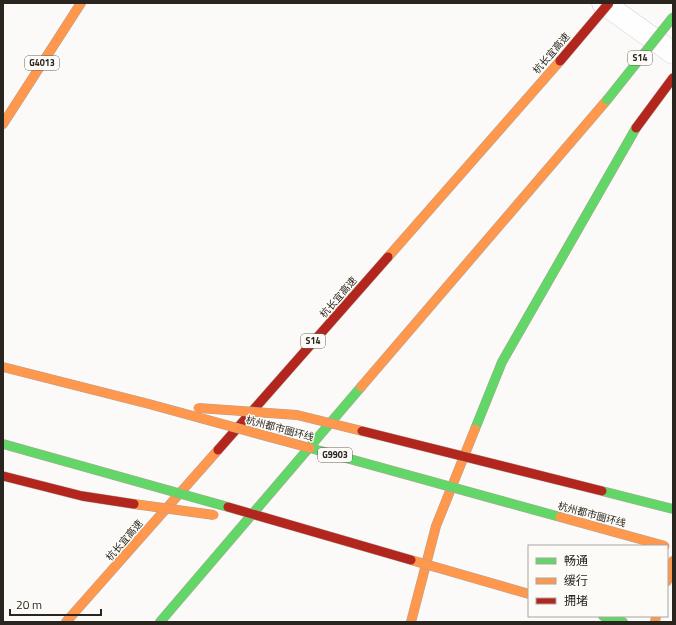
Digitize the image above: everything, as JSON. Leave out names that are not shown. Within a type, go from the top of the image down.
[{"type":"highway","name":"G4013","points":[[3,124],[81,3]]},
{"type":"highway","name":"杭长宜高速","points":[[66,622],[560,61],[608,3]]},
{"type":"highway","name":"S14","points":[[160,622],[607,100],[673,17]]},
{"type":"highway","points":[[411,622],[436,526],[502,362],[634,131],[673,78]]},
{"type":"highway","name":"杭州都市圈环线","points":[[3,367],[150,404],[662,545]]},
{"type":"highway","points":[[150,404],[297,415],[673,509]]},
{"type":"highway","points":[[3,444],[303,528],[528,594]]},
{"type":"highway","points":[[3,476],[82,496],[303,528]]},
{"type":"highway","points":[[668,578],[673,561]]},
{"type":"highway","points":[[606,617],[623,622]]},
{"type":"street","points":[[603,3],[673,53]]},
{"type":"traffic: fast","points":[[607,100],[673,17]]},
{"type":"traffic: fast","points":[[475,429],[502,362],[636,128]]},
{"type":"traffic: fast","points":[[160,622],[361,387]]},
{"type":"traffic: fast","points":[[3,444],[228,507]]},
{"type":"traffic: fast","points":[[310,448],[560,517]]},
{"type":"traffic: fast","points":[[602,491],[673,509]]},
{"type":"traffic: fast","points":[[606,617],[623,622]]},
{"type":"traffic: slow","points":[[3,124],[81,3]]},
{"type":"traffic: slow","points":[[388,257],[560,61]]},
{"type":"traffic: slow","points":[[361,387],[607,100]]},
{"type":"traffic: slow","points":[[3,367],[149,404],[310,448]]},
{"type":"traffic: slow","points":[[198,408],[297,415],[362,431]]},
{"type":"traffic: slow","points":[[411,622],[436,526],[475,429]]},
{"type":"traffic: slow","points":[[66,622],[218,450]]},
{"type":"traffic: slow","points":[[134,504],[214,515]]},
{"type":"traffic: slow","points":[[560,517],[661,545]]},
{"type":"traffic: slow","points":[[411,560],[528,594]]},
{"type":"traffic: slow","points":[[668,578],[673,561]]},
{"type":"traffic: slow","points":[[655,622],[656,617]]},
{"type":"traffic: jam","points":[[560,61],[609,3]]},
{"type":"traffic: jam","points":[[636,128],[673,78]]},
{"type":"traffic: jam","points":[[218,450],[388,257]]},
{"type":"traffic: jam","points":[[362,431],[602,491]]},
{"type":"traffic: jam","points":[[3,476],[82,496],[134,504]]},
{"type":"traffic: jam","points":[[228,507],[411,560]]}]
